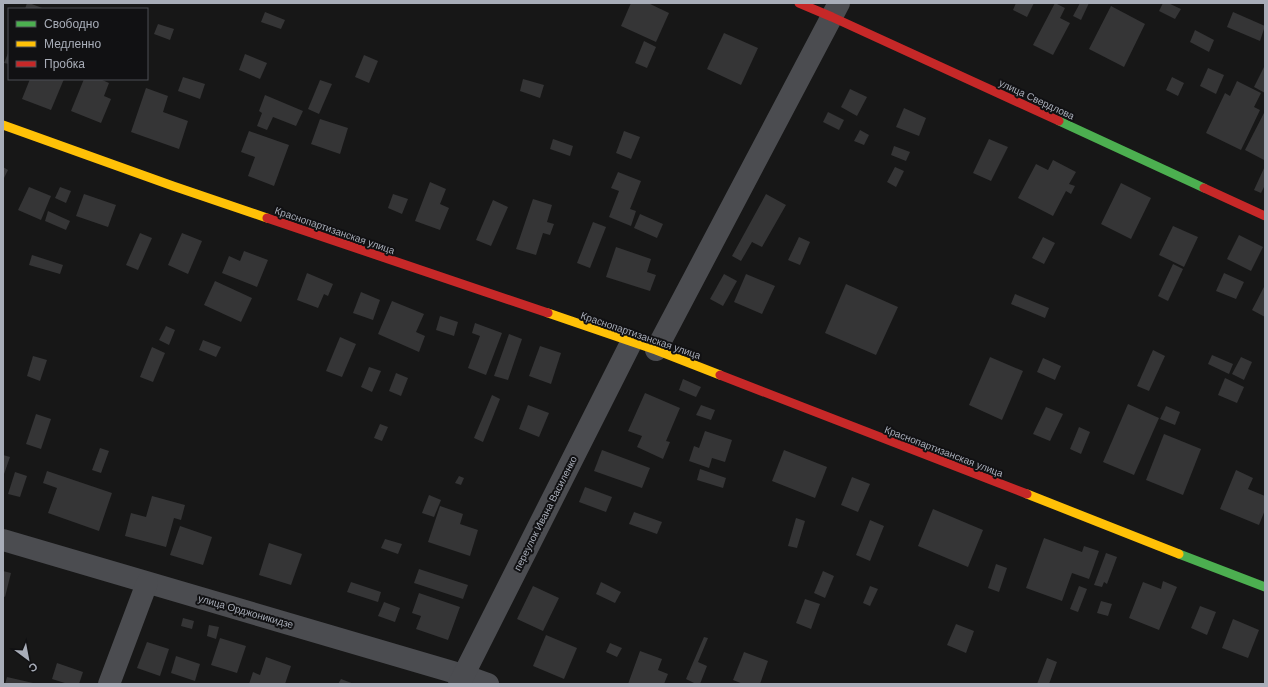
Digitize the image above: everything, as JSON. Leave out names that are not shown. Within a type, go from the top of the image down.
[{"type":"street","name":"улица Свердлова","points":[[799,3],[836,10],[1265,216]]},
{"type":"street","points":[[656,350],[836,10]]},
{"type":"street","name":"Краснопартизанская улица","points":[[3,125],[173,186],[656,350],[1265,587]]},
{"type":"street","name":"переулок Ивана Василенко","points":[[461,679],[631,342]]},
{"type":"street","name":"улица Орджоникидзе","points":[[3,540],[461,679],[488,684]]},
{"type":"street","points":[[109,684],[147,583]]},
{"type":"building","points":[[27,3],[29,3],[42,8],[25,8]]},
{"type":"building","points":[[631,3],[648,3],[669,13],[656,42],[621,26]]},
{"type":"building","points":[[1016,3],[1034,3],[1027,17],[1013,10]]},
{"type":"building","points":[[1055,3],[1065,8],[1060,18],[1070,23],[1053,55],[1033,45]]},
{"type":"building","points":[[1080,3],[1089,3],[1081,20],[1073,16]]},
{"type":"building","points":[[1163,3],[1168,3],[1181,9],[1175,19],[1159,11]]},
{"type":"building","points":[[1111,6],[1145,24],[1124,67],[1089,49]]},
{"type":"building","points":[[265,12],[285,20],[281,29],[261,22]]},
{"type":"building","points":[[1233,12],[1265,26],[1260,41],[1227,27]]},
{"type":"building","points":[[158,24],[174,29],[170,40],[154,34]]},
{"type":"building","points":[[1195,30],[1214,40],[1209,52],[1190,42]]},
{"type":"building","points":[[724,33],[758,48],[741,85],[707,69]]},
{"type":"building","points":[[644,41],[656,47],[647,68],[635,63]]},
{"type":"building","points":[[8,53],[8,64],[4,63]]},
{"type":"building","points":[[245,54],[267,63],[260,79],[239,70]]},
{"type":"building","points":[[364,55],[378,61],[369,83],[355,77]]},
{"type":"building","points":[[1265,65],[1265,93],[1254,87]]},
{"type":"building","points":[[1208,68],[1224,75],[1216,94],[1200,86]]},
{"type":"building","points":[[183,77],[205,84],[200,99],[178,91]]},
{"type":"building","points":[[1172,77],[1184,83],[1178,96],[1166,90]]},
{"type":"building","points":[[523,79],[544,85],[540,98],[520,91]]},
{"type":"building","points":[[30,80],[64,80],[51,110],[22,99]]},
{"type":"building","points":[[84,80],[102,80],[109,83],[104,96],[111,99],[101,123],[71,111]]},
{"type":"building","points":[[320,80],[332,84],[319,114],[308,109]]},
{"type":"building","points":[[1237,81],[1261,93],[1254,107],[1260,110],[1241,150],[1206,133],[1225,93],[1230,96]]},
{"type":"building","points":[[146,88],[168,96],[163,112],[188,121],[179,149],[131,132]]},
{"type":"building","points":[[850,89],[867,97],[857,116],[841,107]]},
{"type":"building","points":[[265,95],[303,111],[296,126],[273,117],[267,130],[257,126],[262,113],[259,111]]},
{"type":"building","points":[[904,108],[926,118],[919,136],[896,127]]},
{"type":"building","points":[[1265,111],[1265,159],[1264,160],[1245,150]]},
{"type":"building","points":[[828,112],[844,120],[839,130],[823,122]]},
{"type":"building","points":[[320,119],[348,128],[340,154],[311,144]]},
{"type":"building","points":[[860,130],[869,135],[864,145],[854,141]]},
{"type":"building","points":[[249,131],[289,145],[274,186],[248,176],[255,157],[241,152]]},
{"type":"building","points":[[624,131],[640,137],[631,159],[616,153]]},
{"type":"building","points":[[553,139],[573,146],[570,156],[550,149]]},
{"type":"building","points":[[989,139],[1008,147],[991,181],[973,173]]},
{"type":"building","points":[[894,146],[910,152],[906,161],[891,155]]},
{"type":"building","points":[[1053,160],[1076,172],[1069,184],[1075,186],[1071,194],[1066,191],[1053,216],[1018,198],[1036,164],[1048,170]]},
{"type":"building","points":[[1265,166],[1265,185],[1261,193],[1254,190]]},
{"type":"building","points":[[3,167],[8,170],[3,180]]},
{"type":"building","points":[[895,167],[904,171],[896,187],[887,182]]},
{"type":"building","points":[[618,172],[641,181],[630,209],[636,211],[631,226],[609,217],[619,191],[611,188]]},
{"type":"building","points":[[430,182],[446,189],[440,204],[449,208],[440,230],[415,221]]},
{"type":"building","points":[[1121,183],[1151,198],[1131,239],[1101,224]]},
{"type":"building","points":[[29,187],[51,196],[41,220],[18,210]]},
{"type":"building","points":[[60,187],[71,191],[66,203],[55,198]]},
{"type":"building","points":[[84,194],[116,205],[108,227],[76,216]]},
{"type":"building","points":[[393,194],[408,199],[402,214],[388,208]]},
{"type":"building","points":[[766,194],[786,205],[762,247],[752,242],[741,261],[732,256]]},
{"type":"building","points":[[533,199],[552,205],[547,222],[554,224],[550,235],[543,233],[536,255],[516,249]]},
{"type":"building","points":[[493,200],[508,207],[491,246],[476,240]]},
{"type":"building","points":[[48,211],[70,221],[66,230],[45,221]]},
{"type":"building","points":[[640,214],[663,224],[657,238],[634,228]]},
{"type":"building","points":[[593,222],[606,227],[590,268],[577,263]]},
{"type":"building","points":[[1173,226],[1198,237],[1184,267],[1159,255]]},
{"type":"building","points":[[140,233],[152,238],[138,270],[126,265]]},
{"type":"building","points":[[182,233],[202,241],[188,274],[168,265]]},
{"type":"building","points":[[1239,235],[1263,247],[1251,271],[1227,259]]},
{"type":"building","points":[[799,237],[810,242],[800,265],[788,260]]},
{"type":"building","points":[[1043,237],[1055,243],[1044,264],[1032,258]]},
{"type":"building","points":[[616,247],[651,259],[647,272],[656,275],[650,291],[606,277]]},
{"type":"building","points":[[244,251],[268,260],[257,287],[222,273],[229,256],[240,261]]},
{"type":"building","points":[[32,255],[63,265],[60,274],[29,265]]},
{"type":"building","points":[[1173,264],[1183,269],[1168,301],[1158,296]]},
{"type":"building","points":[[307,273],[333,284],[328,296],[324,294],[318,308],[297,300]]},
{"type":"building","points":[[1224,273],[1244,282],[1236,299],[1216,291]]},
{"type":"building","points":[[724,274],[737,281],[723,306],[710,299]]},
{"type":"building","points":[[746,274],[775,286],[762,314],[734,302]]},
{"type":"building","points":[[215,281],[252,298],[241,322],[204,305]]},
{"type":"building","points":[[846,284],[898,307],[876,355],[825,333]]},
{"type":"building","points":[[1265,285],[1265,317],[1252,310]]},
{"type":"building","points":[[361,292],[380,300],[373,320],[353,313]]},
{"type":"building","points":[[1015,294],[1049,308],[1045,318],[1011,304]]},
{"type":"building","points":[[392,301],[424,314],[416,332],[425,336],[419,352],[378,334]]},
{"type":"building","points":[[440,316],[458,322],[454,336],[436,330]]},
{"type":"building","points":[[475,323],[502,333],[486,375],[468,368],[480,336],[472,333]]},
{"type":"building","points":[[166,326],[175,330],[169,345],[159,340]]},
{"type":"building","points":[[509,334],[522,339],[508,380],[494,376]]},
{"type":"building","points":[[340,337],[356,344],[342,377],[326,371]]},
{"type":"building","points":[[203,340],[221,347],[216,357],[199,350]]},
{"type":"building","points":[[540,346],[561,353],[551,384],[529,376]]},
{"type":"building","points":[[152,347],[165,353],[153,382],[140,377]]},
{"type":"building","points":[[1153,350],[1165,356],[1149,391],[1137,386]]},
{"type":"building","points":[[1212,355],[1233,364],[1229,374],[1208,364]]},
{"type":"building","points":[[33,356],[47,360],[40,381],[27,376]]},
{"type":"building","points":[[990,357],[1023,371],[1002,420],[969,405]]},
{"type":"building","points":[[1241,357],[1252,362],[1244,380],[1232,374]]},
{"type":"building","points":[[1043,358],[1061,366],[1055,380],[1037,372]]},
{"type":"building","points":[[369,367],[381,371],[372,392],[361,387]]},
{"type":"building","points":[[396,373],[408,378],[401,396],[389,391]]},
{"type":"building","points":[[1225,378],[1244,387],[1237,403],[1218,395]]},
{"type":"building","points":[[683,379],[701,387],[696,397],[679,390]]},
{"type":"building","points":[[645,393],[680,408],[666,441],[670,442],[663,459],[637,447],[642,436],[628,431]]},
{"type":"building","points":[[492,395],[500,399],[483,442],[474,438]]},
{"type":"building","points":[[1128,404],[1159,418],[1134,475],[1103,462]]},
{"type":"building","points":[[528,405],[549,413],[539,437],[519,429]]},
{"type":"building","points":[[701,405],[715,410],[711,420],[696,415]]},
{"type":"building","points":[[1166,406],[1180,412],[1175,425],[1160,419]]},
{"type":"building","points":[[1046,407],[1063,414],[1050,441],[1033,434]]},
{"type":"building","points":[[36,414],[51,419],[41,449],[26,444]]},
{"type":"building","points":[[380,424],[388,427],[382,441],[374,438]]},
{"type":"building","points":[[1079,427],[1090,432],[1081,454],[1070,449]]},
{"type":"building","points":[[705,431],[732,440],[725,462],[712,458],[709,468],[689,461],[694,446],[699,448]]},
{"type":"building","points":[[1164,434],[1201,449],[1183,495],[1146,480]]},
{"type":"building","points":[[100,448],[109,451],[101,473],[92,470]]},
{"type":"building","points":[[602,450],[650,468],[642,488],[594,471]]},
{"type":"building","points":[[784,450],[827,467],[815,498],[772,481]]},
{"type":"building","points":[[3,455],[10,457],[3,477]]},
{"type":"building","points":[[700,469],[726,478],[723,488],[697,480]]},
{"type":"building","points":[[1236,470],[1253,478],[1248,489],[1265,496],[1265,510],[1259,525],[1220,509]]},
{"type":"building","points":[[47,471],[112,493],[99,531],[48,513],[57,488],[43,483]]},
{"type":"building","points":[[15,472],[27,476],[20,497],[8,494]]},
{"type":"building","points":[[459,476],[464,478],[461,485],[455,483]]},
{"type":"building","points":[[852,477],[870,484],[858,512],[841,505]]},
{"type":"building","points":[[585,487],[612,497],[606,512],[579,502]]},
{"type":"building","points":[[429,495],[441,500],[434,517],[422,513]]},
{"type":"building","points":[[152,496],[185,505],[181,520],[174,518],[166,547],[125,536],[131,513],[146,517]]},
{"type":"building","points":[[440,506],[463,514],[460,524],[478,530],[470,556],[428,542]]},
{"type":"building","points":[[933,509],[983,530],[968,567],[918,546]]},
{"type":"building","points":[[634,512],[662,522],[657,534],[629,524]]},
{"type":"building","points":[[796,518],[805,521],[797,548],[788,546]]},
{"type":"building","points":[[870,520],[884,526],[870,561],[856,555]]},
{"type":"building","points":[[180,526],[212,537],[203,565],[170,555]]},
{"type":"building","points":[[1044,538],[1082,552],[1084,546],[1099,551],[1089,579],[1072,573],[1062,601],[1026,588]]},
{"type":"building","points":[[385,539],[402,544],[398,554],[381,548]]},
{"type":"building","points":[[269,543],[302,554],[291,585],[259,575]]},
{"type":"building","points":[[1106,553],[1117,557],[1107,584],[1104,582],[1102,587],[1094,585]]},
{"type":"building","points":[[996,564],[1007,568],[999,592],[988,588]]},
{"type":"building","points":[[419,569],[468,585],[463,599],[414,583]]},
{"type":"building","points":[[3,571],[11,573],[5,597],[3,596]]},
{"type":"building","points":[[823,571],[834,576],[825,598],[814,593]]},
{"type":"building","points":[[1163,581],[1177,587],[1159,630],[1129,618],[1143,582],[1161,589]]},
{"type":"building","points":[[351,582],[381,592],[378,602],[347,592]]},
{"type":"building","points":[[601,582],[621,592],[615,603],[596,594]]},
{"type":"building","points":[[533,586],[559,598],[543,631],[517,619]]},
{"type":"building","points":[[870,586],[878,589],[870,606],[863,603]]},
{"type":"building","points":[[1079,586],[1087,589],[1078,612],[1070,609]]},
{"type":"building","points":[[419,593],[460,607],[448,640],[416,629],[421,616],[412,613]]},
{"type":"building","points":[[805,599],[820,604],[811,629],[796,623]]},
{"type":"building","points":[[1101,601],[1112,604],[1108,616],[1097,613]]},
{"type":"building","points":[[384,602],[400,608],[395,622],[378,616]]},
{"type":"building","points":[[1200,606],[1216,612],[1207,635],[1191,628]]},
{"type":"building","points":[[183,618],[194,621],[192,629],[181,626]]},
{"type":"building","points":[[1233,619],[1259,630],[1248,658],[1222,648]]},
{"type":"building","points":[[956,624],[974,631],[966,653],[947,645]]},
{"type":"building","points":[[209,625],[219,627],[216,639],[207,636]]},
{"type":"building","points":[[546,635],[577,648],[564,679],[533,666]]},
{"type":"building","points":[[704,637],[708,638],[698,662],[707,666],[700,684],[696,684],[686,679]]},
{"type":"building","points":[[220,638],[246,646],[237,673],[211,665]]},
{"type":"building","points":[[147,642],[169,649],[160,676],[137,668]]},
{"type":"building","points":[[610,643],[622,648],[617,657],[606,652]]},
{"type":"building","points":[[640,651],[662,659],[658,670],[668,674],[664,684],[628,684]]},
{"type":"building","points":[[744,652],[768,661],[760,684],[743,684],[733,680]]},
{"type":"building","points":[[176,656],[200,664],[195,681],[171,673]]},
{"type":"building","points":[[266,657],[291,666],[285,684],[249,684],[253,672],[260,675]]},
{"type":"building","points":[[1047,658],[1057,662],[1049,684],[1037,684]]},
{"type":"building","points":[[57,663],[83,672],[79,684],[68,684],[52,679]]},
{"type":"building","points":[[7,677],[33,683],[33,684],[5,684]]},
{"type":"building","points":[[341,679],[354,684],[338,684]]},
{"type":"traffic: fast","points":[[1059,121],[1204,188]]},
{"type":"traffic: fast","points":[[1179,554],[1265,587]]},
{"type":"traffic: slow","points":[[3,125],[267,218]]},
{"type":"traffic: slow","points":[[548,313],[656,350],[720,375]]},
{"type":"traffic: slow","points":[[1027,494],[1179,554]]},
{"type":"traffic: jam","points":[[799,3],[1059,121]]},
{"type":"traffic: jam","points":[[1204,188],[1265,216]]},
{"type":"traffic: jam","points":[[267,218],[548,313]]},
{"type":"traffic: jam","points":[[720,375],[1027,494]]}]
